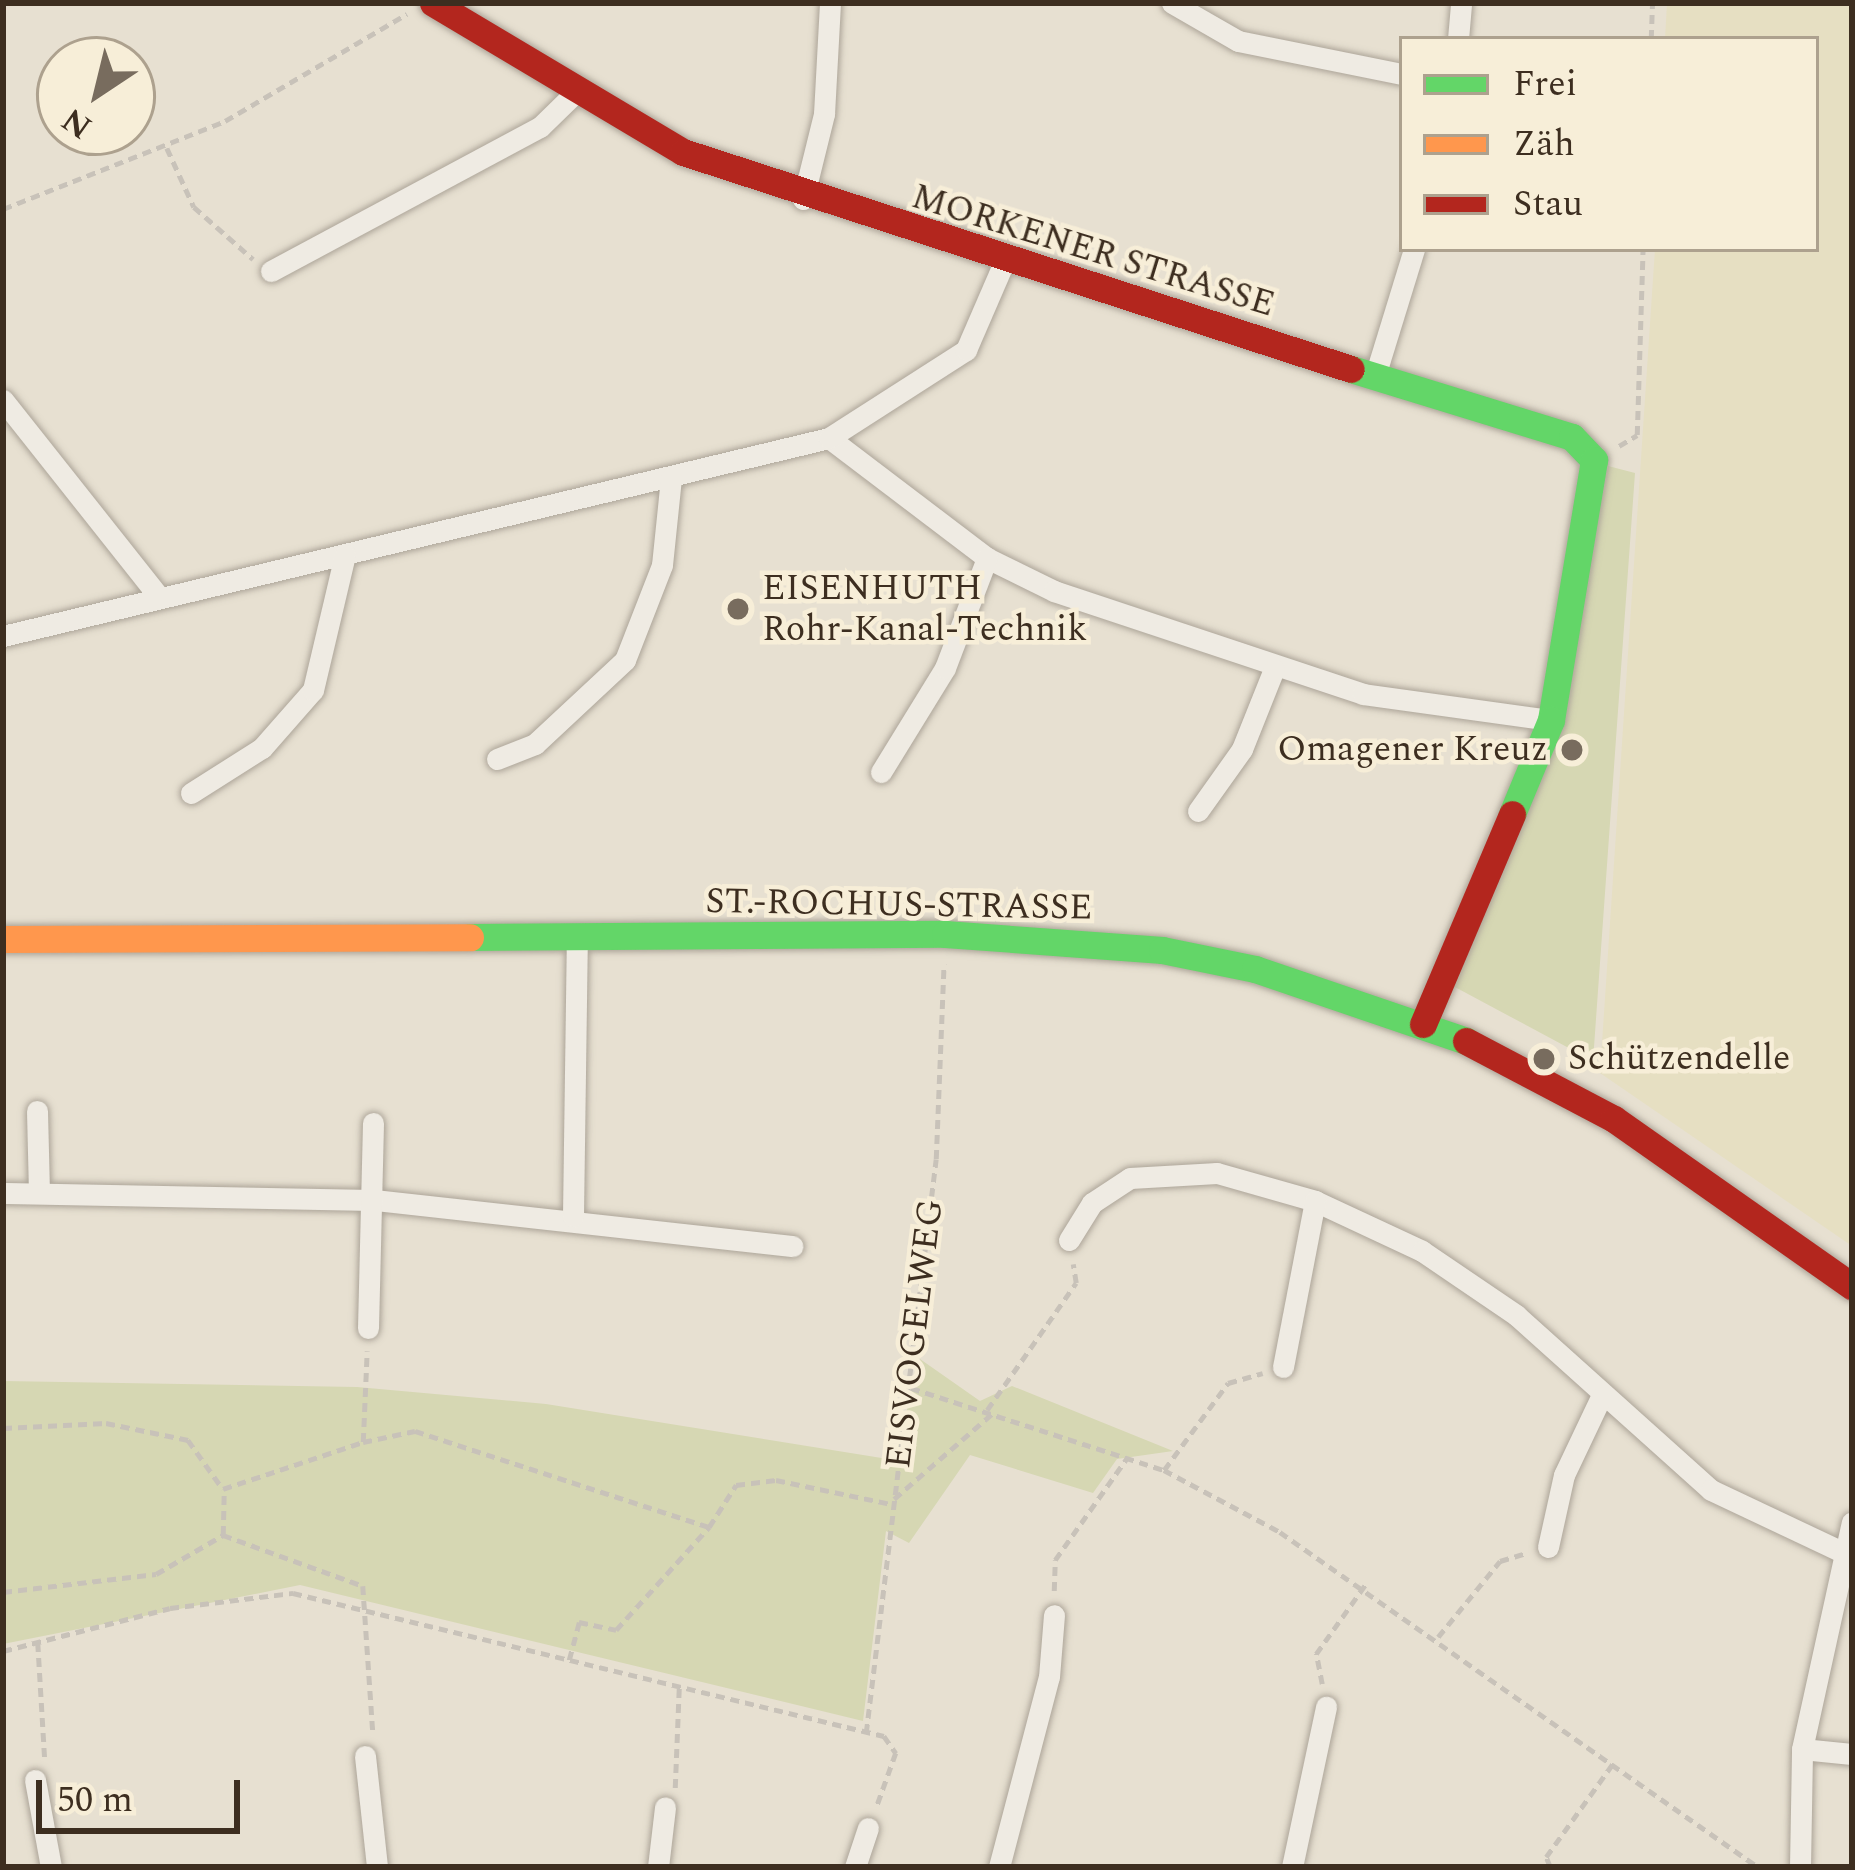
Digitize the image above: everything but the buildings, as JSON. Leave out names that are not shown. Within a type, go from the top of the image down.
[{"type":"street","name":"MORKENER STRASSE","points":[[433,3],[575,93],[803,199],[1572,437],[1594,460]]},
{"type":"street","points":[[803,199],[824,114],[830,3]]},
{"type":"street","points":[[1172,3],[1238,41],[1399,73]]},
{"type":"street","points":[[1458,36],[1461,3]]},
{"type":"street","points":[[271,272],[540,127],[575,93]]},
{"type":"street","points":[[1376,376],[1413,252]]},
{"type":"street","points":[[3,636],[829,438],[966,350],[1005,260]]},
{"type":"street","points":[[3,400],[159,597]]},
{"type":"street","points":[[829,438],[987,558],[1274,669],[1363,694],[1551,720]]},
{"type":"street","points":[[1424,1024],[1551,720],[1594,460]]},
{"type":"street","points":[[497,759],[535,744],[625,660],[662,565],[671,478]]},
{"type":"street","points":[[191,793],[262,748],[313,690],[345,555]]},
{"type":"street","points":[[881,772],[945,668],[987,558]]},
{"type":"street","points":[[1198,811],[1242,749],[1274,669]]},
{"type":"street","name":"ST.-ROCHUS-STRASSE","points":[[3,939],[945,934],[1162,950],[1424,1024],[1614,1119],[1852,1286]]},
{"type":"street","points":[[573,1216],[577,939]]},
{"type":"street","points":[[37,1111],[39,1192]]},
{"type":"street","points":[[368,1328],[373,1123]]},
{"type":"street","points":[[1070,1240],[1092,1203],[1130,1178],[1217,1173],[1315,1201],[1422,1250],[1516,1315],[1711,1490],[1838,1550]]},
{"type":"street","points":[[3,1193],[374,1200],[573,1216],[792,1246]]},
{"type":"street","points":[[1282,1367],[1315,1201]]},
{"type":"street","points":[[1548,1547],[1564,1475],[1601,1396]]},
{"type":"street","points":[[1800,1867],[1802,1748],[1838,1550],[1852,1522]]},
{"type":"street","points":[[999,1867],[1049,1677],[1054,1615]]},
{"type":"street","points":[[1292,1867],[1326,1707]]},
{"type":"street","points":[[1802,1748],[1852,1754]]},
{"type":"street","points":[[365,1756],[377,1867]]},
{"type":"street","points":[[35,1780],[51,1867]]},
{"type":"street","points":[[658,1867],[665,1807]]},
{"type":"street","points":[[855,1867],[868,1828]]},
{"type":"path","points":[[3,199],[7,207],[167,148],[404,23],[411,3]]},
{"type":"path","points":[[1651,36],[1652,3]]},
{"type":"path","points":[[167,148],[194,208],[271,272]]},
{"type":"path","points":[[1594,460],[1637,435],[1643,252]]},
{"type":"path","name":"EISVOGELWEG","points":[[866,1733],[911,1388],[945,934]]},
{"type":"path","points":[[569,1662],[579,1622],[616,1630],[709,1527],[736,1485],[776,1480],[894,1502],[990,1411],[1076,1283],[1070,1240]]},
{"type":"path","points":[[363,1442],[368,1328]]},
{"type":"path","points":[[1164,1470],[1228,1383],[1282,1367]]},
{"type":"path","points":[[911,1388],[1164,1470],[1365,1585],[1758,1867]]},
{"type":"path","points":[[3,1428],[106,1423],[188,1440],[223,1489],[224,1535]]},
{"type":"path","points":[[223,1489],[363,1442],[415,1431],[709,1527]]},
{"type":"path","points":[[1054,1615],[1055,1560],[1127,1458]]},
{"type":"path","points":[[3,1592],[156,1574],[224,1535],[363,1586],[374,1730],[365,1756]]},
{"type":"path","points":[[1438,1637],[1500,1561],[1548,1547]]},
{"type":"path","points":[[1326,1707],[1316,1654],[1365,1585]]},
{"type":"path","points":[[3,1652],[293,1593],[362,1615],[866,1733],[896,1753],[868,1828]]},
{"type":"path","points":[[35,1780],[49,1755],[38,1643]]},
{"type":"path","points":[[665,1807],[683,1771],[679,1688]]},
{"type":"path","points":[[1550,1867],[1546,1857],[1614,1762]]},
{"type":"shaded area","points":[[1667,3],[1852,3],[1852,1246],[1600,1073],[1655,252],[1819,252],[1819,36],[1665,36]]},
{"type":"green space","points":[[1608,466],[1635,473],[1593,1061],[1453,986],[1553,753]]},
{"type":"green space","points":[[920,1359],[980,1401],[1012,1386],[1173,1451],[1117,1459],[1093,1493],[970,1455],[909,1543],[886,1531],[863,1721],[300,1585],[3,1644],[3,1381],[357,1387],[546,1404],[894,1460]]},
{"type":"traffic: fast","points":[[1351,369],[1572,437],[1594,460],[1551,720],[1512,814]]},
{"type":"traffic: fast","points":[[470,937],[945,934],[1162,950],[1255,969],[1466,1041]]},
{"type":"traffic: slow","points":[[3,939],[470,937]]},
{"type":"traffic: jam","points":[[433,3],[683,152],[1351,369]]},
{"type":"traffic: jam","points":[[1423,1024],[1512,814]]},
{"type":"traffic: jam","points":[[1466,1041],[1614,1119],[1852,1286]]},
{"type":"place","name":"EISENHUTH Rohr-Kanal-Technik","points":[[738,609]]},
{"type":"place","name":"Omagener Kreuz","points":[[1572,750]]},
{"type":"place","name":"Schützendelle","points":[[1544,1059]]}]
